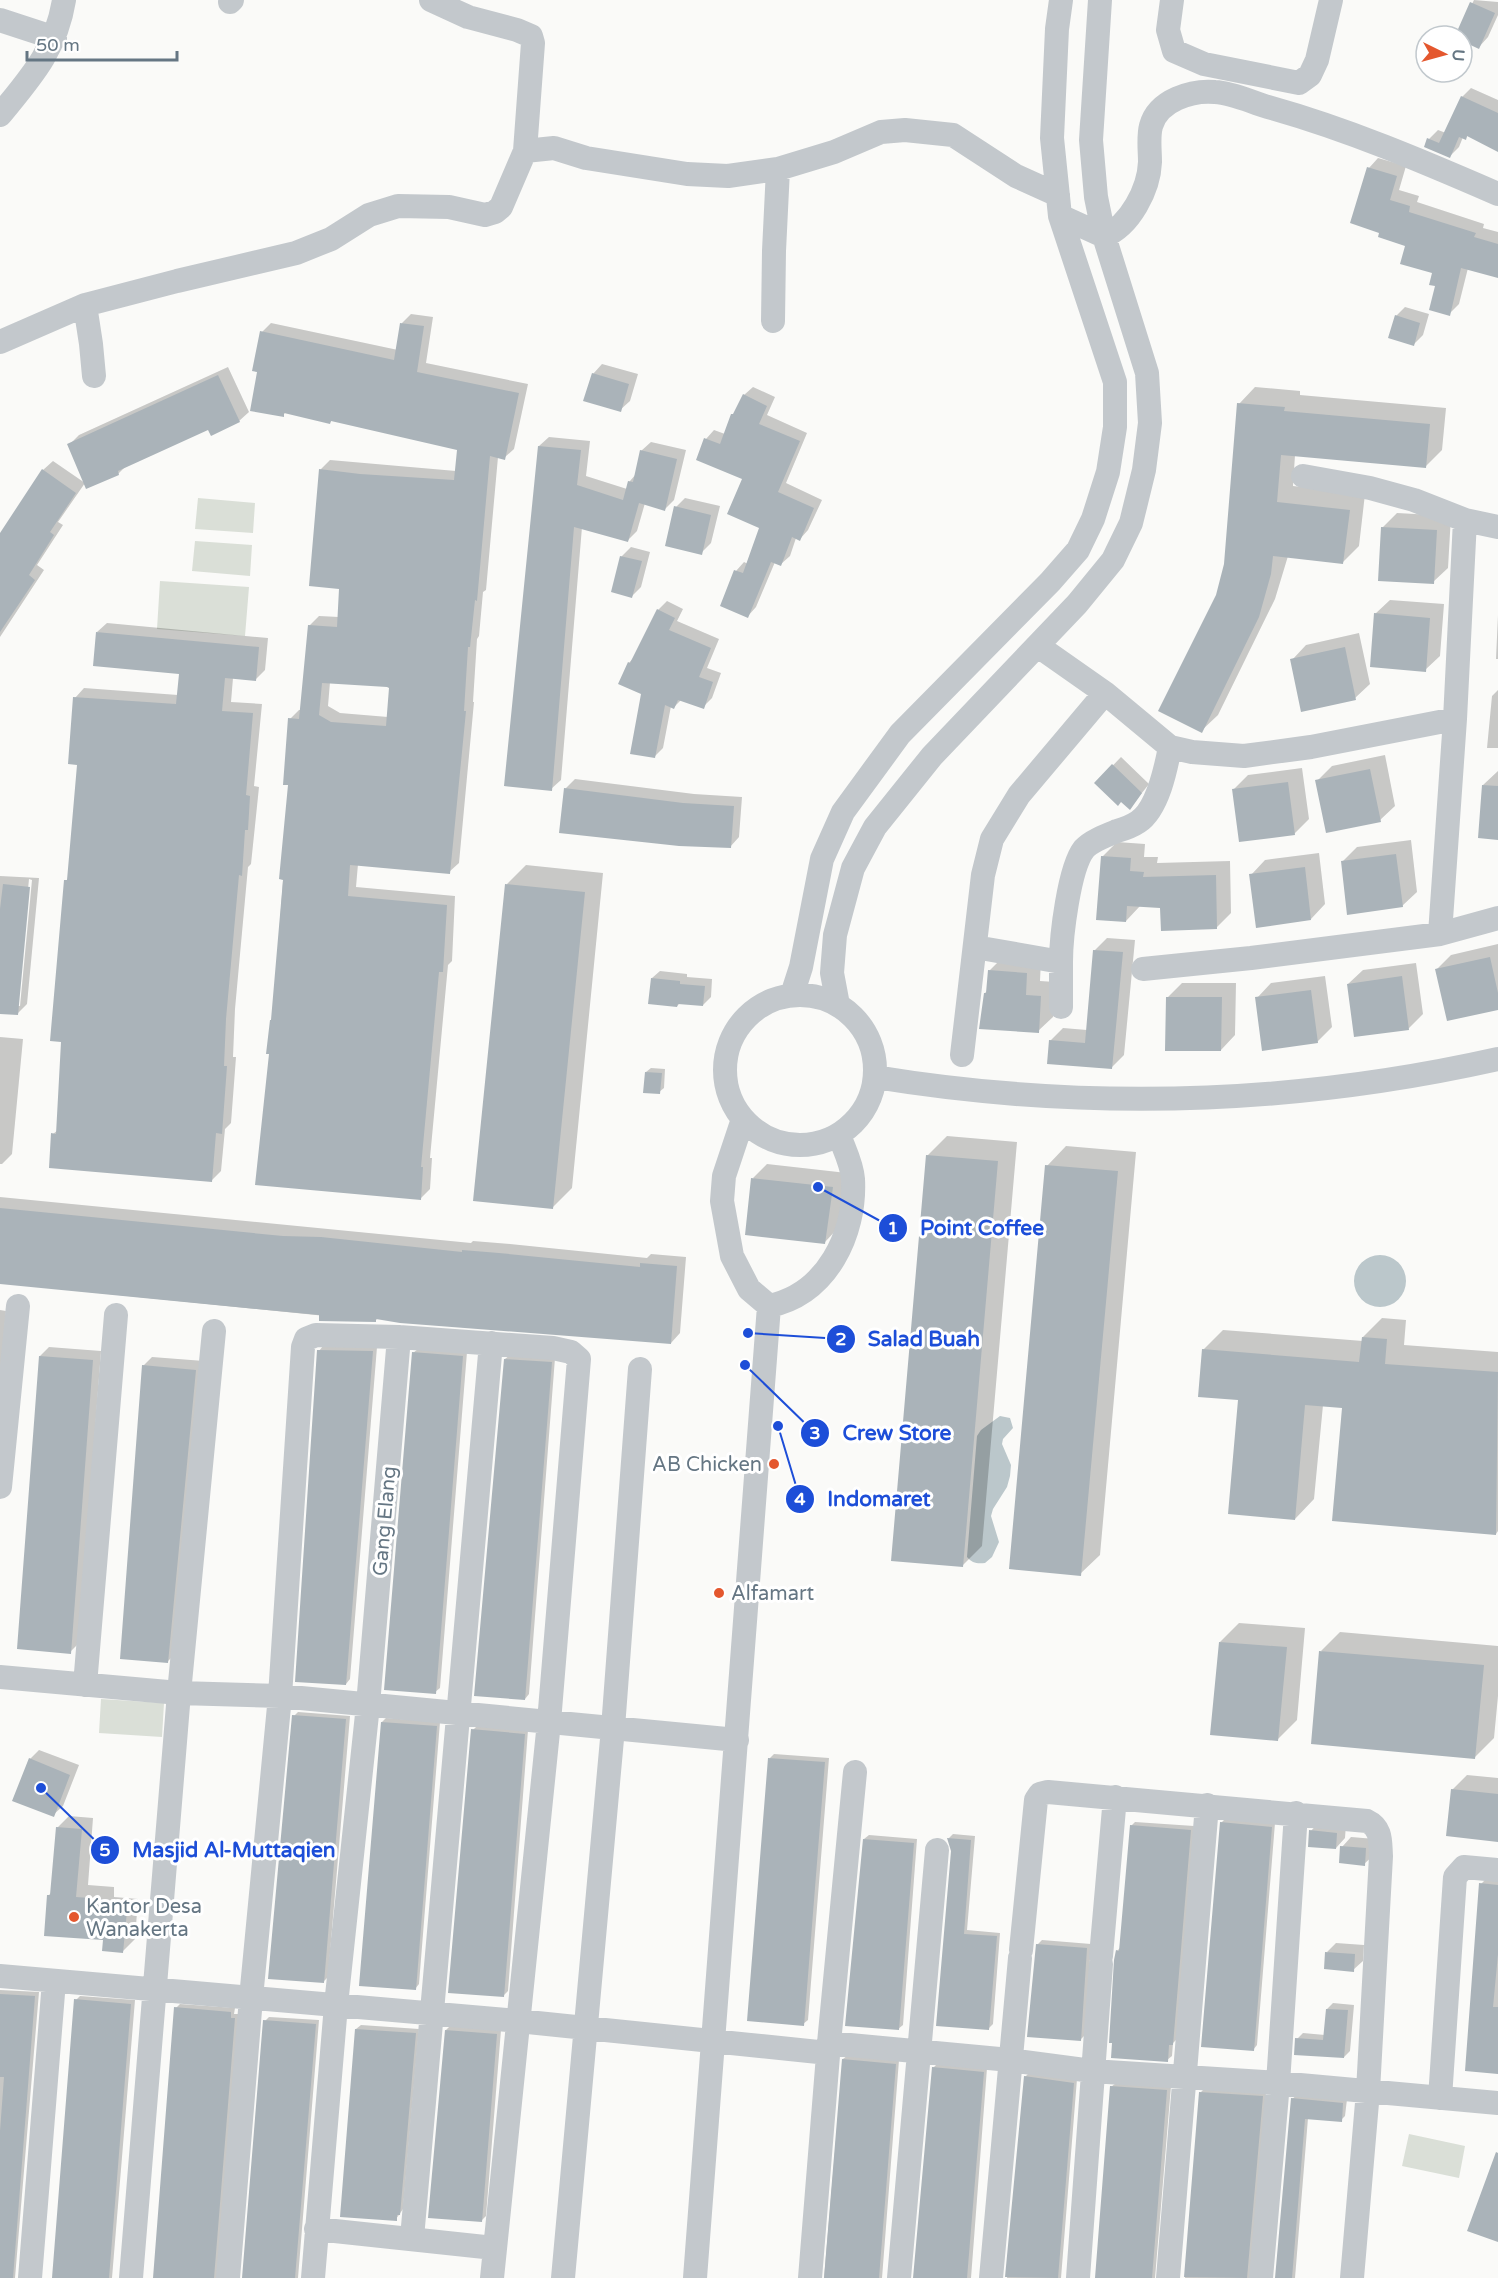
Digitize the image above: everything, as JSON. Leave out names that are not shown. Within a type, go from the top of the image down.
[{"type":"street","points":[[0,115],[35,72],[55,38],[64,0]]},
{"type":"street","points":[[0,342],[85,305],[177,280],[296,254],[331,239],[369,215],[398,206],[449,207],[485,215],[495,212],[501,207],[525,151],[533,43],[531,36],[468,18],[431,0]]},
{"type":"street","points":[[792,995],[808,934],[822,859],[843,812],[900,735],[1050,582],[1078,550],[1093,519],[1108,472],[1114,438],[1115,382],[1059,206],[1052,138],[1057,29],[1061,0]]},
{"type":"street","points":[[838,1005],[832,973],[835,935],[853,868],[874,827],[933,756],[1077,604],[1113,560],[1131,523],[1144,470],[1150,423],[1147,373],[1104,236],[1096,197],[1091,140],[1100,0]]},
{"type":"street","points":[[1172,0],[1168,30],[1174,51],[1204,64],[1299,83],[1310,75],[1317,60],[1331,0]]},
{"type":"street","points":[[0,20],[55,38]]},
{"type":"street","points":[[1104,236],[1113,232],[1127,219],[1140,200],[1150,165],[1152,123],[1164,108],[1188,94],[1216,92],[1321,122],[1377,142],[1498,194]]},
{"type":"street","points":[[525,151],[554,148],[586,158],[687,174],[728,176],[778,169],[834,152],[881,132],[905,130],[953,135],[1104,236]]},
{"type":"street","points":[[773,321],[778,169]]},
{"type":"street","points":[[85,305],[94,376]]},
{"type":"street","points":[[1303,476],[1381,491],[1414,500],[1465,520],[1498,528]]},
{"type":"street","points":[[1440,934],[1455,719],[1465,520]]},
{"type":"street","points":[[1038,646],[1105,693],[1170,747],[1192,752],[1244,756],[1311,747],[1455,719]]},
{"type":"street","points":[[962,1055],[983,875],[992,839],[1020,795],[1105,693]]},
{"type":"street","points":[[1061,1006],[1061,937],[1076,864],[1085,848],[1106,836],[1140,822],[1156,799],[1163,780],[1170,747]]},
{"type":"street","points":[[1143,969],[1440,934],[1498,918]]},
{"type":"street","points":[[975,947],[1061,962]]},
{"type":"street","points":[[792,995],[816,996],[838,1005],[855,1018],[867,1035],[874,1055],[875,1077],[864,1110],[853,1124],[839,1135],[819,1143],[798,1146],[777,1142],[758,1133],[743,1119],[732,1103],[726,1085],[725,1066],[729,1045],[738,1026],[753,1011],[771,1000],[792,995]]},
{"type":"street","points":[[875,1077],[939,1087],[1031,1096],[1234,1097],[1346,1086],[1427,1074],[1498,1059]]},
{"type":"street","points":[[743,1119],[724,1176],[722,1202],[732,1256],[749,1289],[769,1306]]},
{"type":"street","points":[[769,1306],[785,1303],[801,1294],[823,1274],[836,1257],[848,1230],[852,1208],[853,1177],[839,1135]]},
{"type":"street","points":[[0,1487],[18,1306]]},
{"type":"street","points":[[695,2278],[769,1306]]},
{"type":"street","points":[[85,1685],[116,1315]]},
{"type":"street","points":[[131,2278],[179,1693],[214,1331]]},
{"type":"street","points":[[228,2278],[251,1998],[280,1696],[304,1343],[306,1339],[316,1335],[399,1337],[559,1349],[570,1352],[579,1359],[549,1722],[492,2278]]},
{"type":"street","name":"Gang Elang","points":[[313,2278],[336,2005],[368,1705],[399,1337]]},
{"type":"street","points":[[412,2238],[491,1343]]},
{"type":"street","points":[[563,2278],[614,1728],[640,1369]]},
{"type":"street","points":[[0,1677],[179,1693],[280,1696],[737,1740]]},
{"type":"street","points":[[810,2278],[828,2048],[855,1772]]},
{"type":"street","points":[[991,2278],[1036,1800],[1040,1794],[1048,1792],[1296,1813],[1373,1823],[1380,1835],[1381,1856],[1368,2091],[1352,2278]]},
{"type":"street","points":[[1078,2278],[1092,2072],[1115,1797]]},
{"type":"street","points":[[1168,2278],[1207,1805]]},
{"type":"street","points":[[1261,2278],[1278,2083],[1296,1813]]},
{"type":"street","points":[[899,2278],[937,1850]]},
{"type":"street","points":[[1440,2098],[1455,1877],[1464,1867],[1498,1870]]},
{"type":"street","points":[[0,1977],[155,1988],[714,2041],[919,2051],[1010,2060],[1092,2072],[1278,2083],[1498,2103]]},
{"type":"street","points":[[30,2278],[54,1981]]},
{"type":"street","points":[[316,2229],[494,2248]]},
{"type":"shaded area","points":[[198,498],[255,503],[253,533],[195,529]]},
{"type":"shaded area","points":[[195,541],[252,545],[250,576],[192,571]]},
{"type":"shaded area","points":[[160,581],[249,587],[245,636],[157,629]]},
{"type":"shaded area","points":[[1375,1255],[1385,1255],[1395,1259],[1402,1266],[1406,1281],[1402,1296],[1395,1303],[1385,1307],[1375,1307],[1365,1303],[1358,1296],[1354,1286],[1354,1276],[1358,1266],[1365,1259]]},
{"type":"shaded area","points":[[1000,1416],[1010,1418],[1013,1428],[1003,1439],[1002,1444],[1011,1465],[1010,1476],[1007,1487],[991,1516],[999,1542],[992,1557],[985,1563],[977,1563],[967,1557],[977,1436],[981,1430]]},
{"type":"shaded area","points":[[101,1699],[164,1703],[162,1737],[99,1733]]},
{"type":"shaded area","points":[[1409,2134],[1465,2146],[1459,2178],[1402,2166]]},
{"type":"building","points":[[1470,2],[1495,13],[1479,49],[1474,47],[1474,24],[1460,24]]},
{"type":"building","points":[[1461,96],[1498,113],[1498,152],[1467,136],[1466,140],[1459,137],[1450,158],[1424,147],[1427,138],[1439,143]]},
{"type":"building","points":[[1367,167],[1397,176],[1390,200],[1410,206],[1409,212],[1476,233],[1474,237],[1498,244],[1498,278],[1461,268],[1450,316],[1429,310],[1435,286],[1429,285],[1432,273],[1400,264],[1405,246],[1378,237],[1379,233],[1350,223]]},
{"type":"building","points":[[1395,315],[1420,323],[1414,346],[1388,338]]},
{"type":"building","points":[[400,323],[424,326],[417,372],[519,393],[505,460],[490,456],[477,601],[475,600],[470,647],[468,647],[464,711],[466,711],[450,874],[350,865],[348,896],[447,905],[443,972],[439,972],[421,1167],[423,1167],[421,1200],[255,1185],[269,1054],[266,1054],[283,880],[279,879],[288,785],[283,785],[288,718],[299,719],[308,625],[337,627],[339,589],[309,586],[319,469],[454,480],[457,450],[331,421],[330,424],[284,413],[284,417],[250,411],[257,372],[252,371],[260,331],[394,360]],"holes":[[[322,683],[389,688],[386,726],[331,722],[319,715]]]},
{"type":"building","points":[[592,373],[629,384],[621,412],[583,401]]},
{"type":"building","points":[[218,375],[240,422],[211,436],[208,430],[118,471],[119,475],[86,489],[67,444]]},
{"type":"building","points":[[743,394],[767,406],[759,424],[800,441],[778,492],[814,508],[800,541],[792,537],[781,566],[771,562],[748,618],[720,606],[734,570],[743,573],[759,528],[727,514],[742,479],[696,460],[704,438],[720,444],[731,414]]},
{"type":"building","points":[[1237,403],[1285,407],[1284,411],[1430,424],[1426,468],[1281,455],[1277,502],[1350,510],[1343,564],[1273,556],[1271,574],[1259,617],[1202,733],[1158,711],[1216,595],[1224,564]]},
{"type":"building","points":[[538,446],[581,450],[577,485],[623,500],[628,481],[633,482],[640,450],[677,459],[665,511],[639,503],[628,542],[574,527],[552,791],[504,786]]},
{"type":"building","points":[[42,469],[76,493],[50,532],[54,535],[29,575],[35,580],[0,632],[0,533]]},
{"type":"building","points":[[674,506],[711,515],[702,555],[665,546]]},
{"type":"building","points":[[1381,527],[1437,530],[1434,584],[1378,581]]},
{"type":"building","points":[[620,556],[642,561],[632,598],[611,592]]},
{"type":"building","points":[[657,609],[675,618],[669,630],[711,648],[699,677],[713,682],[704,709],[678,700],[674,709],[665,705],[655,758],[630,754],[641,694],[618,684]]},
{"type":"building","points":[[1374,613],[1430,618],[1426,672],[1370,667]]},
{"type":"building","points":[[96,632],[259,647],[256,681],[225,678],[222,711],[253,713],[246,795],[250,796],[248,830],[245,830],[242,876],[239,875],[226,1019],[224,1066],[227,1066],[222,1134],[216,1133],[212,1182],[49,1168],[51,1133],[56,1134],[61,1042],[50,1041],[77,765],[68,764],[73,697],[176,704],[179,674],[93,666]]},
{"type":"building","points":[[1345,647],[1356,700],[1301,712],[1290,659]]},
{"type":"building","points":[[1112,764],[1142,793],[1130,810],[1121,802],[1118,806],[1094,783]]},
{"type":"building","points":[[1370,769],[1381,822],[1326,833],[1315,780]]},
{"type":"building","points":[[1288,782],[1295,835],[1239,842],[1232,789]]},
{"type":"building","points":[[1482,785],[1498,786],[1498,840],[1478,838]]},
{"type":"building","points":[[564,788],[683,803],[734,806],[731,848],[679,846],[559,833]]},
{"type":"building","points":[[1396,854],[1403,907],[1347,915],[1341,861]]},
{"type":"building","points":[[1101,856],[1131,858],[1130,871],[1144,872],[1143,877],[1216,875],[1217,929],[1161,931],[1160,908],[1127,906],[1126,922],[1096,920]]},
{"type":"building","points":[[1305,867],[1311,920],[1256,928],[1249,874]]},
{"type":"building","points":[[3,884],[30,887],[18,1015],[0,1014],[0,909]]},
{"type":"building","points":[[505,884],[585,892],[553,1209],[473,1201]]},
{"type":"building","points":[[1093,950],[1123,952],[1112,1069],[1047,1064],[1049,1040],[1085,1043]]},
{"type":"building","points":[[1490,957],[1498,993],[1498,1010],[1447,1021],[1435,969]]},
{"type":"building","points":[[988,970],[1027,973],[1026,995],[1041,996],[1039,1033],[979,1029]]},
{"type":"building","points":[[1402,976],[1409,1030],[1354,1037],[1347,984]]},
{"type":"building","points":[[651,978],[705,986],[703,1006],[678,1004],[677,1007],[648,1004]]},
{"type":"building","points":[[1311,990],[1318,1043],[1262,1051],[1255,997]]},
{"type":"building","points":[[1166,997],[1222,997],[1221,1051],[1165,1051]]},
{"type":"building","points":[[645,1072],[662,1073],[660,1094],[643,1093]]},
{"type":"building","points":[[926,1155],[998,1161],[963,1567],[891,1561]]},
{"type":"building","points":[[1045,1165],[1118,1171],[1081,1576],[1009,1569]]},
{"type":"building","points":[[751,1178],[833,1187],[825,1244],[745,1235]]},
{"type":"building","points":[[0,1208],[462,1252],[462,1250],[499,1253],[640,1267],[640,1263],[677,1266],[671,1344],[400,1323],[376,1319],[376,1322],[319,1321],[319,1315],[0,1284]]},
{"type":"building","points":[[1362,1337],[1387,1339],[1385,1364],[1498,1372],[1496,1535],[1332,1521],[1342,1408],[1305,1405],[1295,1520],[1228,1514],[1238,1400],[1198,1397],[1202,1349],[1359,1362]]},
{"type":"building","points":[[317,1350],[373,1351],[346,1685],[295,1682]]},
{"type":"building","points":[[412,1352],[463,1356],[436,1694],[384,1690]]},
{"type":"building","points":[[39,1356],[93,1360],[71,1654],[17,1649]]},
{"type":"building","points":[[504,1359],[552,1362],[525,1700],[474,1696]]},
{"type":"building","points":[[142,1365],[196,1370],[168,1663],[120,1659]]},
{"type":"building","points":[[1219,1642],[1287,1647],[1278,1741],[1210,1735]]},
{"type":"building","points":[[1319,1651],[1484,1665],[1475,1759],[1311,1744]]},
{"type":"building","points":[[292,1715],[346,1719],[324,1983],[268,1979]]},
{"type":"building","points":[[381,1722],[437,1726],[416,1990],[359,1986]]},
{"type":"building","points":[[471,1729],[525,1734],[504,1997],[448,1993]]},
{"type":"building","points":[[29,1758],[70,1775],[54,1817],[12,1801]]},
{"type":"building","points":[[768,1758],[825,1762],[804,2026],[747,2021]]},
{"type":"building","points":[[1451,1789],[1498,1794],[1498,1842],[1446,1836]]},
{"type":"building","points":[[1220,1822],[1272,1827],[1254,2051],[1201,2047]]},
{"type":"building","points":[[1130,1825],[1191,1830],[1173,2045],[1169,2045],[1168,2062],[1111,2058],[1112,2043],[1109,2043],[1114,1960],[1116,1950],[1119,1951]]},
{"type":"building","points":[[56,1827],[82,1829],[76,1897],[103,1899],[102,1909],[127,1911],[123,1953],[102,1951],[103,1940],[44,1936]]},
{"type":"building","points":[[1309,1830],[1337,1833],[1336,1849],[1308,1847]]},
{"type":"building","points":[[947,1838],[971,1840],[964,1934],[997,1936],[989,2030],[936,2026],[951,1851]]},
{"type":"building","points":[[863,1839],[914,1843],[899,2030],[845,2026]]},
{"type":"building","points":[[1340,1846],[1366,1848],[1365,1866],[1339,1863]]},
{"type":"building","points":[[1479,1883],[1498,1885],[1498,1954],[1493,2007],[1498,2007],[1498,2074],[1465,2071]]},
{"type":"building","points":[[1036,1944],[1087,1948],[1081,2041],[1027,2037]]},
{"type":"building","points":[[1325,1952],[1355,1954],[1354,1972],[1324,1969]]},
{"type":"building","points":[[0,1994],[35,1996],[13,2278],[0,2278],[0,2131],[4,2077],[0,2077]]},
{"type":"building","points":[[74,1999],[131,2004],[109,2278],[52,2278]]},
{"type":"building","points":[[174,2007],[231,2012],[231,2018],[235,2018],[214,2278],[153,2278]]},
{"type":"building","points":[[1326,2009],[1348,2010],[1344,2058],[1294,2055],[1295,2038],[1323,2040]]},
{"type":"building","points":[[263,2020],[316,2024],[295,2278],[242,2278]]},
{"type":"building","points":[[355,2029],[416,2033],[400,2215],[397,2215],[397,2221],[340,2217]]},
{"type":"building","points":[[445,2030],[497,2034],[482,2222],[428,2218]]},
{"type":"building","points":[[842,2059],[896,2064],[879,2278],[824,2278]]},
{"type":"building","points":[[932,2067],[984,2072],[967,2278],[913,2278]]},
{"type":"building","points":[[1024,2076],[1074,2083],[1058,2278],[1005,2277]]},
{"type":"building","points":[[1110,2086],[1167,2090],[1152,2278],[1095,2278]]},
{"type":"building","points":[[1199,2092],[1263,2096],[1247,2278],[1184,2277]]},
{"type":"building","points":[[1291,2098],[1343,2103],[1342,2122],[1305,2119],[1292,2278],[1275,2278]]},
{"type":"building","points":[[1496,2152],[1498,2153],[1498,2242],[1467,2231]]},
{"type":"place","name":"Point Coffee","points":[[818,1187]]},
{"type":"place","name":"Salad Buah","points":[[748,1333]]},
{"type":"place","name":"Crew Store","points":[[745,1365]]},
{"type":"place","name":"Indomaret","points":[[778,1426]]},
{"type":"place","name":"AB Chicken","points":[[774,1464]]},
{"type":"place","name":"Alfamart","points":[[719,1593]]},
{"type":"place","name":"Masjid Al-Muttaqien","points":[[41,1788]]},
{"type":"place","name":"Kantor Desa Wanakerta","points":[[74,1917]]}]
